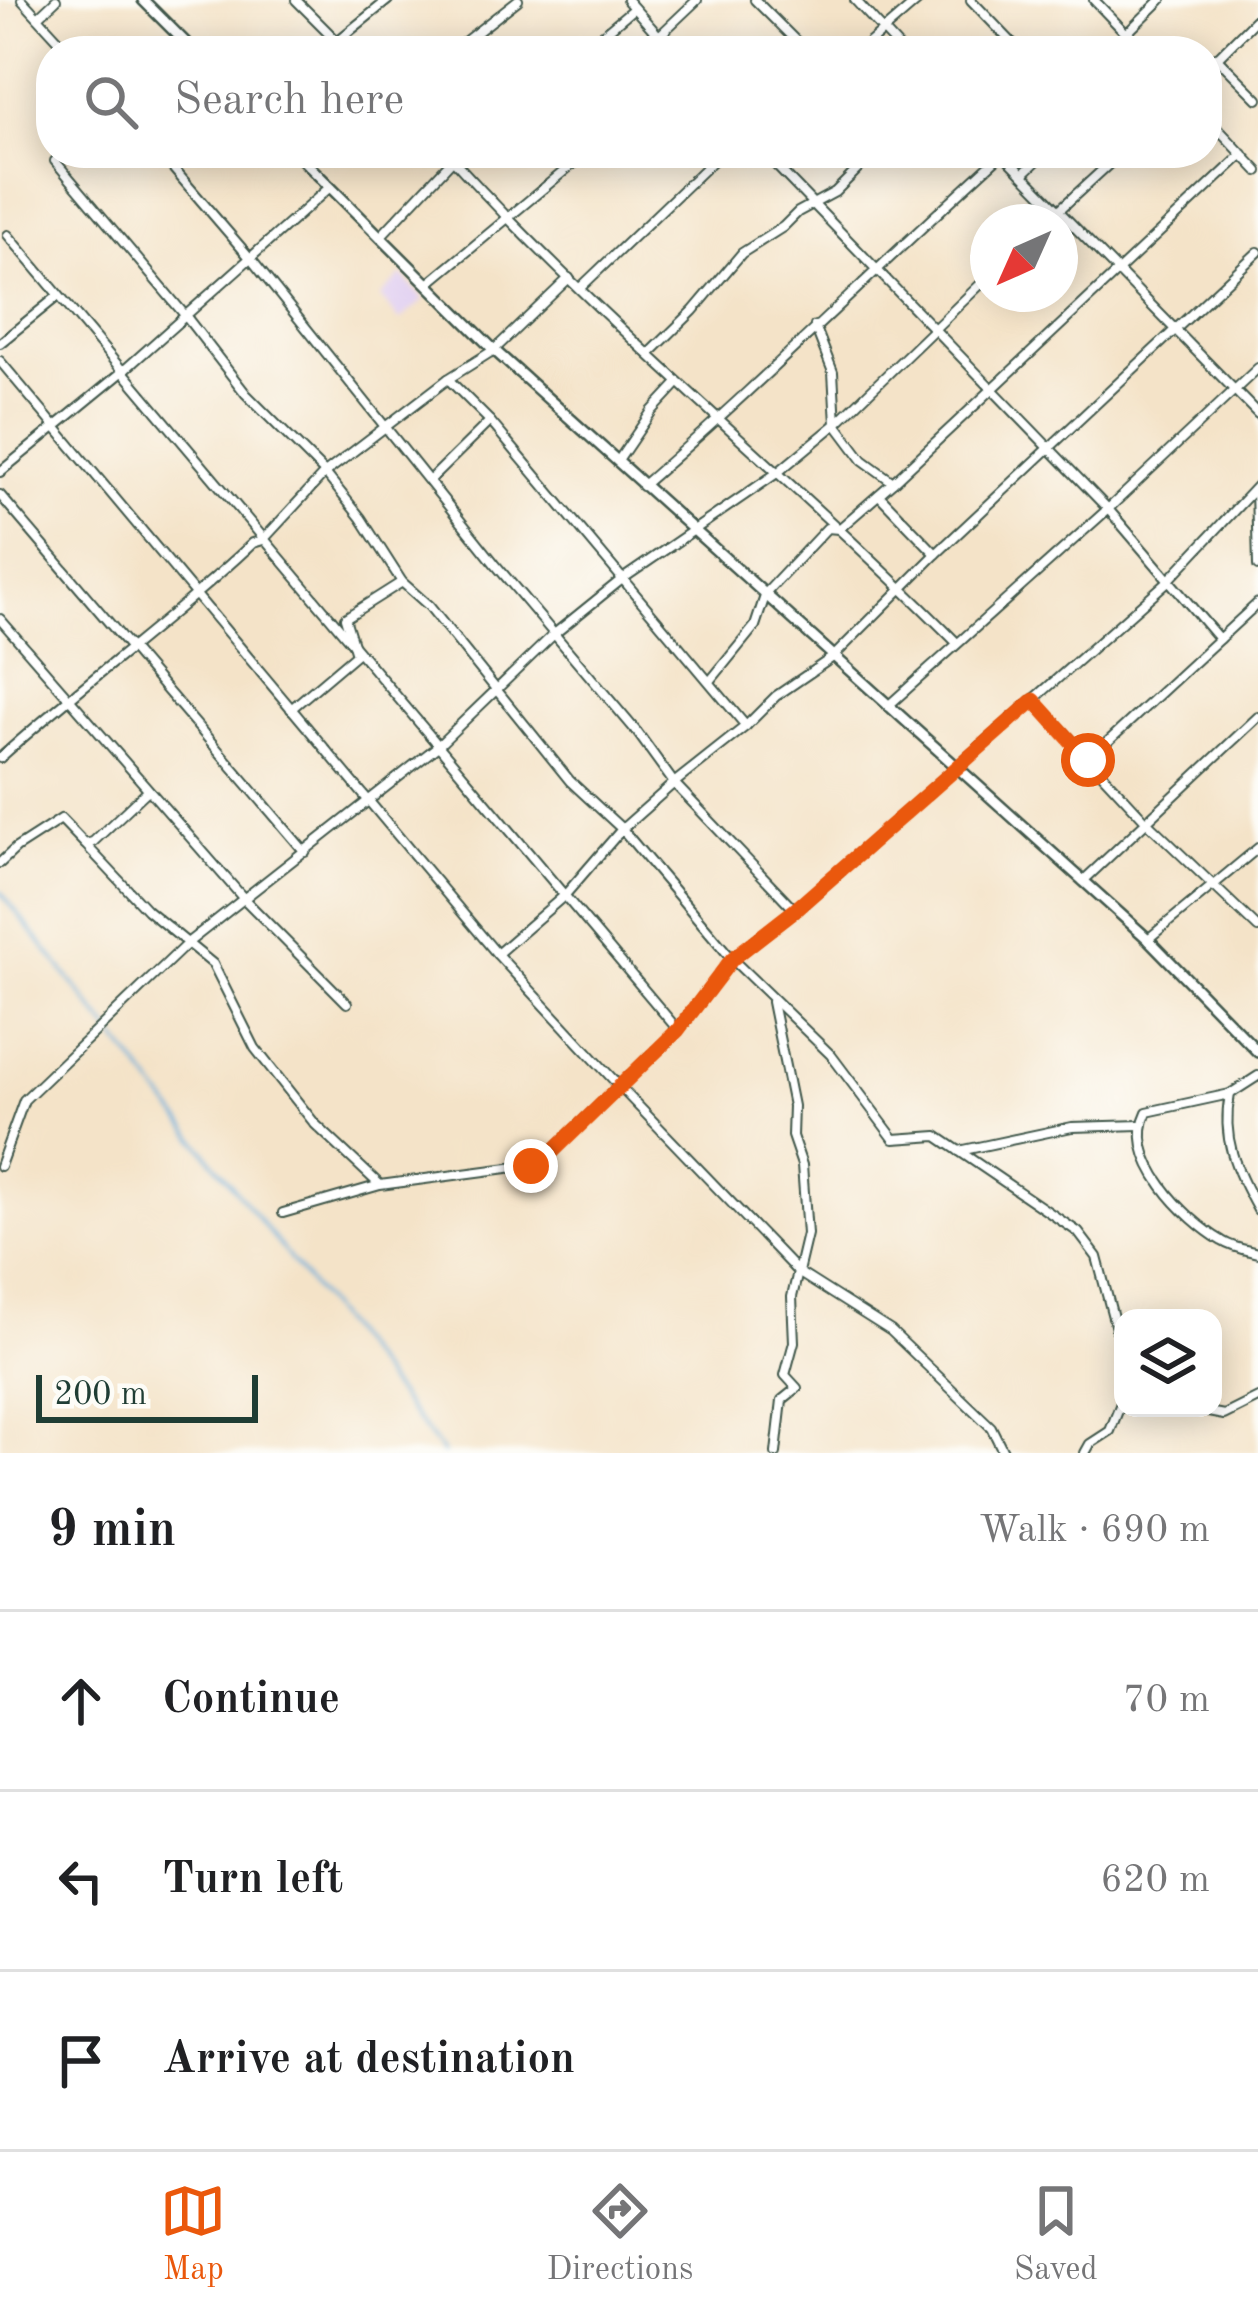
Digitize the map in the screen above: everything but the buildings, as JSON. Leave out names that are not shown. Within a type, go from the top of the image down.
[{"type":"street","points":[[22,0],[55,36]]},
{"type":"street","points":[[38,17],[56,0]]},
{"type":"street","points":[[143,0],[179,36]]},
{"type":"street","points":[[296,0],[331,36]]},
{"type":"street","points":[[344,36],[388,0]]},
{"type":"street","points":[[472,36],[518,0]]},
{"type":"street","points":[[626,0],[657,36]]},
{"type":"street","points":[[659,36],[698,0]]},
{"type":"street","points":[[755,0],[791,36]]},
{"type":"street","points":[[855,0],[886,36]]},
{"type":"street","points":[[879,36],[920,0]]},
{"type":"street","points":[[970,0],[1005,36]]},
{"type":"street","points":[[1094,0],[1126,34],[1161,0]]},
{"type":"street","points":[[601,36],[634,8]]},
{"type":"street","points":[[1222,51],[1258,17]]},
{"type":"street","points":[[1222,63],[1258,99]]},
{"type":"street","points":[[1222,132],[1258,171]]},
{"type":"street","points":[[711,680],[755,626],[766,593],[827,528],[839,529],[879,495],[1243,154]]},
{"type":"street","points":[[62,168],[246,394],[325,472],[402,582],[429,605],[570,781],[622,830],[772,1001],[831,1055],[894,1139],[937,1136],[1043,1205],[1089,1245],[1114,1321]]},
{"type":"street","points":[[173,168],[637,731],[674,783],[795,910]]},
{"type":"street","points":[[311,168],[494,350],[1148,939],[1258,1052]]},
{"type":"street","points":[[380,237],[441,168]]},
{"type":"street","points":[[465,168],[569,278],[717,421],[902,587],[956,642]]},
{"type":"street","points":[[428,284],[568,168]]},
{"type":"street","points":[[580,288],[704,168]]},
{"type":"street","points":[[778,168],[1108,509],[1219,639]]},
{"type":"street","points":[[649,354],[742,253],[835,192],[859,168]]},
{"type":"street","points":[[642,486],[985,168]]},
{"type":"street","points":[[1017,168],[1053,204]]},
{"type":"street","points":[[1023,174],[1029,168]]},
{"type":"street","points":[[1066,204],[1105,168]]},
{"type":"street","points":[[0,472],[122,373],[330,187]]},
{"type":"street","points":[[1078,230],[1258,414]]},
{"type":"street","points":[[8,235],[356,654],[678,1030]]},
{"type":"street","points":[[497,954],[566,895],[622,830],[674,783],[776,696],[833,657],[1258,252]]},
{"type":"street","points":[[2,752],[263,540],[325,472],[382,426],[494,350],[569,278]]},
{"type":"street","points":[[0,1166],[24,1100],[190,941],[438,746],[554,635],[621,580],[777,472],[836,424],[970,295]]},
{"type":"street","points":[[0,343],[58,296]]},
{"type":"street","points":[[815,326],[833,372],[836,424],[863,460],[893,482]]},
{"type":"street","points":[[0,361],[497,954],[798,1272],[891,1331],[991,1427],[1004,1453]]},
{"type":"street","points":[[888,706],[1258,368]]},
{"type":"street","points":[[448,379],[490,421],[746,726]]},
{"type":"street","points":[[618,461],[652,411],[679,383]]},
{"type":"street","points":[[429,481],[490,421]]},
{"type":"street","points":[[1257,486],[1258,566]]},
{"type":"street","points":[[283,1213],[380,1185],[538,1164],[678,1030],[732,959],[795,910],[1167,581],[1257,486]]},
{"type":"street","points":[[0,495],[304,852]]},
{"type":"street","points":[[879,495],[936,554]]},
{"type":"street","points":[[356,654],[345,618],[402,582]]},
{"type":"street","points":[[1088,760],[1258,603]]},
{"type":"street","points":[[0,620],[245,900],[346,1003]]},
{"type":"street","points":[[291,710],[356,654]]},
{"type":"street","points":[[1034,700],[1148,823],[1258,928]]},
{"type":"street","points":[[1083,880],[1258,717]]},
{"type":"street","points":[[85,844],[93,842],[148,790]]},
{"type":"street","points":[[0,863],[61,819],[147,910],[213,964],[255,1048],[315,1124],[380,1185]]},
{"type":"street","points":[[1148,939],[1258,848]]},
{"type":"street","points":[[772,1001],[793,1106],[792,1136],[803,1173],[807,1234],[790,1315],[794,1342],[784,1375],[797,1388],[782,1400],[776,1453]]},
{"type":"street","points":[[1258,1076],[1230,1094],[1147,1112],[1141,1125],[1142,1143],[1162,1188],[1190,1219],[1227,1245],[1258,1253]]},
{"type":"street","points":[[1230,1094],[1226,1117],[1230,1150],[1258,1210]]},
{"type":"street","points":[[958,1151],[1072,1127],[1141,1125]]},
{"type":"street","points":[[1222,1415],[1258,1398]]},
{"type":"street","points":[[1084,1453],[1110,1431],[1116,1417]]},
{"type":"shaded area","points":[[402,275],[424,300],[400,320],[380,297]]},
{"type":"waterway","points":[[0,891],[443,1453]]},
{"type":"route","points":[[531,1166],[544,1160],[678,1030],[732,959],[795,910],[1034,700],[1088,760]]}]
